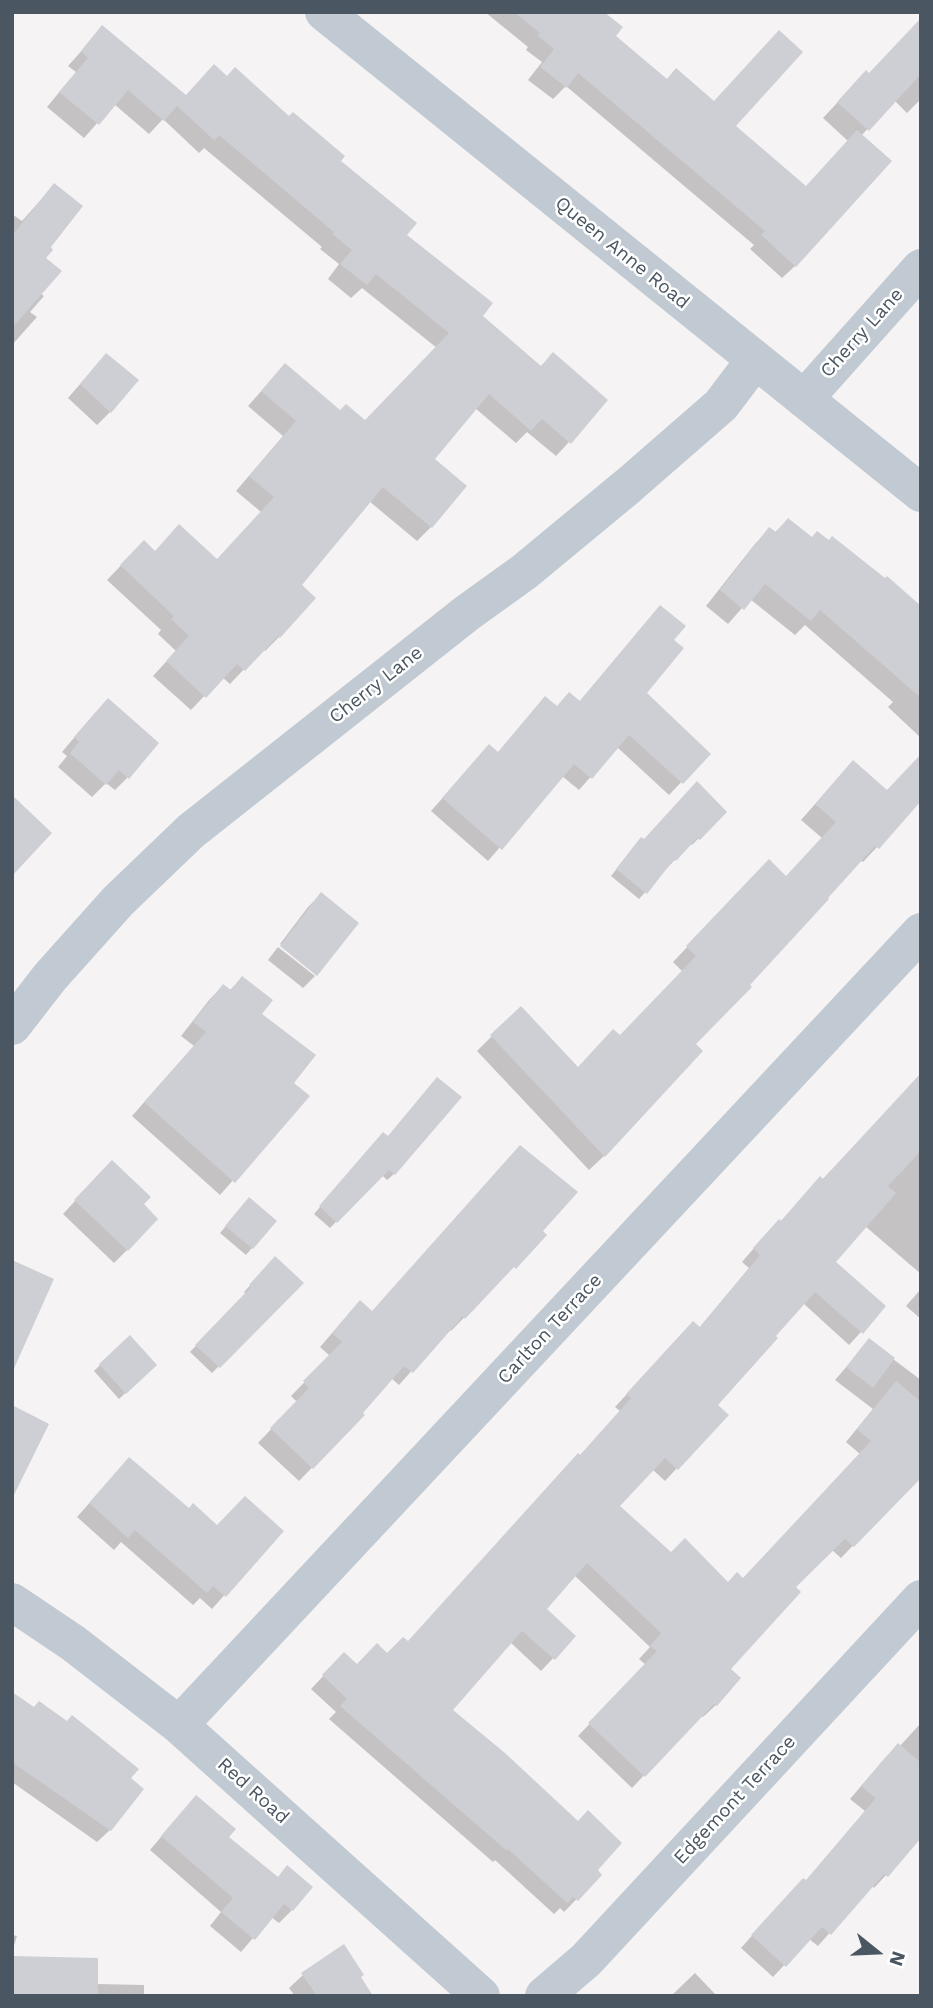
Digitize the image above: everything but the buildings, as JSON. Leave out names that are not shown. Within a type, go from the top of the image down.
[{"type":"street","name":"Queen Anne Road","points":[[324,12],[921,493]]},
{"type":"street","name":"Cherry Lane","points":[[804,399],[921,268]]},
{"type":"street","name":"Cherry Lane","points":[[12,1026],[50,977],[118,901],[191,831],[467,613],[524,572],[628,486],[721,405],[755,360]]},
{"type":"street","name":"Carlton Terrace","points":[[178,1725],[921,933]]},
{"type":"street","name":"Edgemont Terrace","points":[[544,1996],[586,1960],[921,1599]]},
{"type":"street","name":"Red Road","points":[[12,1602],[73,1643],[178,1725],[481,1996]]}]
